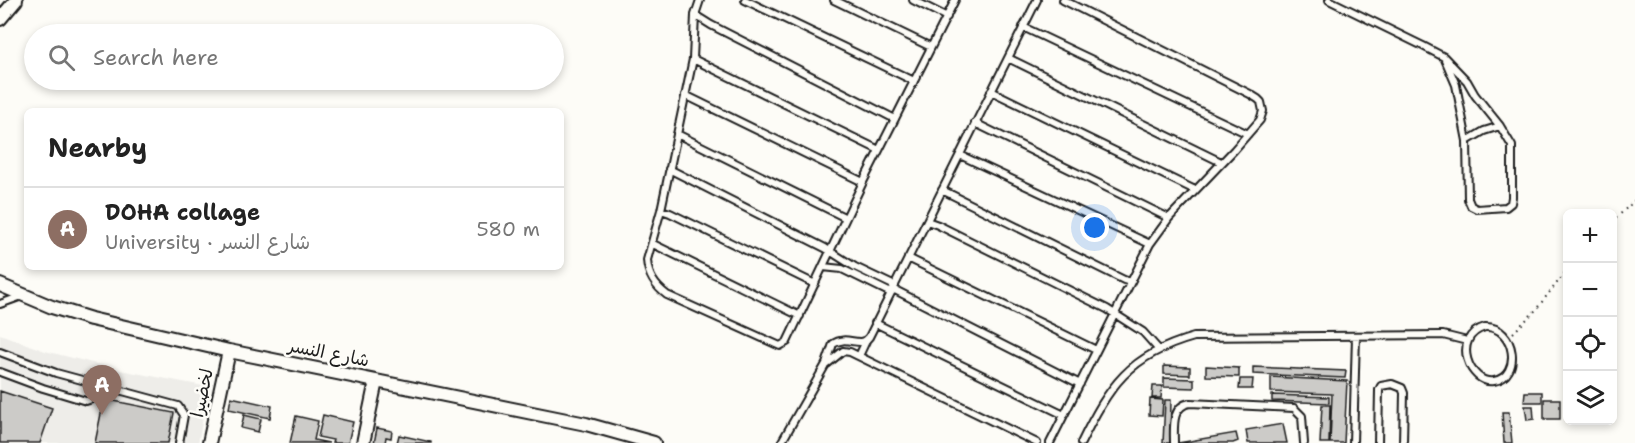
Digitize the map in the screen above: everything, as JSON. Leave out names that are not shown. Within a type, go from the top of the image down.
[{"type":"street","points":[[0,19],[16,0]]},
{"type":"street","name":"شارع النسر","points":[[0,285],[22,296],[91,319],[229,351],[586,424],[654,443]]},
{"type":"street","name":"لخضيرا","points":[[209,443],[229,351]]},
{"type":"street","points":[[363,443],[376,381]]},
{"type":"lane","points":[[700,0],[695,15],[693,59],[661,210],[647,260],[648,269],[655,284],[667,295],[780,346],[787,342],[863,182],[955,0]]},
{"type":"lane","points":[[745,0],[914,81]]},
{"type":"lane","points":[[834,0],[931,47]]},
{"type":"lane","points":[[914,0],[947,16]]},
{"type":"lane","points":[[860,356],[1037,0]]},
{"type":"lane","points":[[1050,443],[1150,244],[1169,218],[1248,134],[1262,116],[1263,107],[1258,99],[1063,0]]},
{"type":"lane","points":[[1329,0],[1444,57],[1467,81],[1512,146],[1512,198],[1506,207],[1477,209],[1471,206],[1468,199],[1467,141],[1456,85],[1444,57]]},
{"type":"lane","points":[[695,15],[895,119]]},
{"type":"lane","points":[[1023,27],[1248,134]]},
{"type":"lane","points":[[1008,58],[1221,162]]},
{"type":"lane","points":[[693,59],[879,150]]},
{"type":"lane","points":[[991,91],[1195,190]]},
{"type":"lane","points":[[685,95],[863,182]]},
{"type":"lane","points":[[975,123],[1169,218]]},
{"type":"lane","points":[[1467,141],[1484,131],[1500,126]]},
{"type":"lane","points":[[677,134],[846,218]]},
{"type":"lane","points":[[960,155],[1150,244]]},
{"type":"lane","points":[[669,169],[831,250],[893,289],[1080,384]]},
{"type":"lane","points":[[942,190],[1131,282]]},
{"type":"lane","points":[[661,210],[815,284]]},
{"type":"lane","points":[[927,221],[1116,314],[1143,332],[1160,350]]},
{"type":"lane","points":[[653,244],[800,315]]},
{"type":"lane","points":[[908,258],[1096,350]]},
{"type":"lane","points":[[823,267],[842,269],[893,289]]},
{"type":"lane","points":[[0,304],[22,296]]},
{"type":"lane","points":[[875,323],[1064,415]]},
{"type":"lane","points":[[1485,327],[1495,328],[1508,338],[1512,356],[1510,368],[1502,379],[1483,380],[1476,374],[1467,357],[1467,341],[1474,332],[1485,327]]},
{"type":"lane","points":[[1081,443],[1098,408],[1117,381],[1145,357],[1194,337],[1443,334],[1467,341]]},
{"type":"lane","points":[[1353,443],[1356,336]]},
{"type":"lane","points":[[782,443],[826,364],[833,344],[842,339],[862,343],[866,341]]},
{"type":"lane","points":[[826,364],[843,351],[850,352],[1036,443]]},
{"type":"lane","points":[[0,352],[56,373],[177,406],[184,415],[179,443]]},
{"type":"lane","points":[[0,372],[86,401],[94,396],[96,391],[94,383]]},
{"type":"lane","points":[[1378,443],[1379,390],[1380,386],[1392,384],[1402,388],[1404,393],[1403,443]]},
{"type":"lane","points":[[1174,443],[1176,412],[1179,407],[1190,403],[1294,408],[1302,416],[1304,443]]},
{"type":"path","points":[[1617,217],[1635,200]]},
{"type":"path","points":[[1508,338],[1534,312],[1563,275]]},
{"type":"shaded area","points":[[0,334],[45,351],[120,370],[209,387],[198,443],[0,443]]},
{"type":"building","points":[[1164,366],[1190,367],[1190,375],[1164,374]]},
{"type":"building","points":[[1206,366],[1239,368],[1239,377],[1206,376]]},
{"type":"building","points":[[1253,367],[1346,371],[1345,378],[1253,374]]},
{"type":"building","points":[[1271,377],[1347,381],[1344,443],[1330,443],[1332,394],[1271,392]]},
{"type":"building","points":[[1164,378],[1194,379],[1194,388],[1164,387]]},
{"type":"building","points":[[1240,379],[1253,379],[1252,389],[1239,389]]},
{"type":"building","points":[[1153,386],[1162,386],[1161,398],[1152,398]]},
{"type":"building","points":[[0,391],[52,408],[40,443],[0,443]]},
{"type":"building","points":[[1525,392],[1542,392],[1542,402],[1524,402]]},
{"type":"building","points":[[1272,395],[1329,397],[1329,403],[1272,401]]},
{"type":"building","points":[[231,397],[272,406],[270,418],[229,409]]},
{"type":"building","points":[[104,399],[174,413],[168,443],[95,443]]},
{"type":"building","points":[[1150,399],[1163,400],[1162,416],[1149,415]]},
{"type":"building","points":[[1544,399],[1560,399],[1560,419],[1544,419]]},
{"type":"building","points":[[1165,400],[1171,400],[1170,443],[1163,443]]},
{"type":"building","points":[[1322,405],[1330,405],[1329,443],[1320,443]]},
{"type":"building","points":[[1525,406],[1533,406],[1534,419],[1527,420]]},
{"type":"building","points":[[1502,412],[1509,412],[1512,443],[1504,443]]},
{"type":"building","points":[[244,415],[261,419],[258,432],[241,428]]},
{"type":"building","points":[[323,415],[353,422],[348,443],[332,443],[333,440],[318,437]]},
{"type":"building","points":[[296,416],[318,421],[314,440],[329,443],[290,443]]},
{"type":"building","points":[[1283,424],[1287,443],[1248,443],[1246,430]]},
{"type":"building","points":[[377,428],[392,431],[391,438],[386,437],[385,443],[374,443]]},
{"type":"building","points":[[1236,433],[1238,441],[1233,443],[1178,443]]},
{"type":"building","points":[[399,435],[431,442],[431,443],[397,443]]},
{"type":"place","name":"DOHA collage","points":[[102,415]]}]
